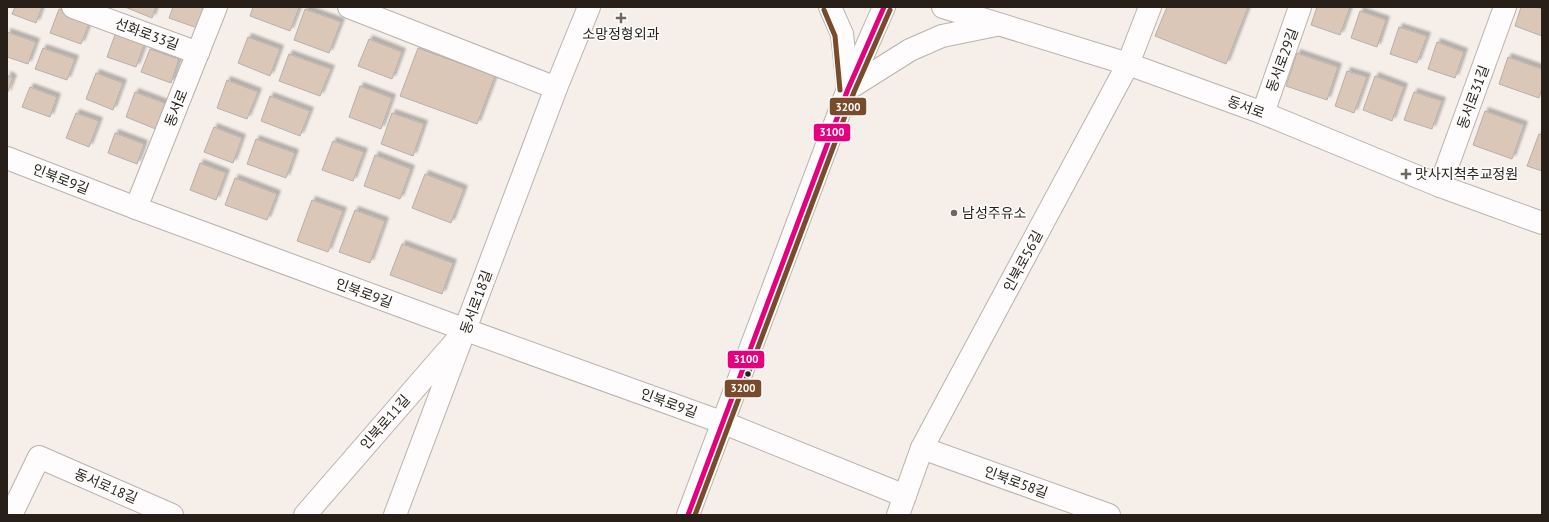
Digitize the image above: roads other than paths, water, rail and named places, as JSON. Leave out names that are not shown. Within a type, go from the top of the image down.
[{"type":"street","name":"선화로33길","points":[[73,7],[198,53]]},
{"type":"street","name":"동서로","points":[[136,208],[216,7]]},
{"type":"street","points":[[349,7],[556,88]]},
{"type":"street","name":"동서로18길","points":[[395,515],[556,88],[589,7]]},
{"type":"street","points":[[830,7],[842,34],[848,89]]},
{"type":"street","points":[[688,515],[724,423],[848,89],[884,7]]},
{"type":"street","name":"동서로","points":[[943,7],[993,16],[1128,64],[1263,113],[1440,186],[1542,223]]},
{"type":"street","name":"인북로56길","points":[[902,506],[922,448],[1128,64],[1150,7]]},
{"type":"street","name":"동서로29길","points":[[1263,113],[1300,7]]},
{"type":"street","name":"동서로31길","points":[[1440,186],[1505,7]]},
{"type":"street","points":[[848,89],[910,50],[993,16]]},
{"type":"street","name":"인북로9길","points":[[7,158],[136,208],[466,330],[724,423]]},
{"type":"street","name":"인북로11길","points":[[305,515],[466,330]]},
{"type":"street","points":[[724,423],[902,506]]},
{"type":"street","name":"인북로58길","points":[[922,448],[1109,515]]},
{"type":"street","name":"동서로18길","points":[[11,515],[39,457],[172,515]]},
{"type":"place","name":"소망정형외과","points":[[621,18]]},
{"type":"place","name":"맛사지척추교정원","points":[[1406,174]]},
{"type":"place","name":"남성주유소","points":[[954,213]]}]
